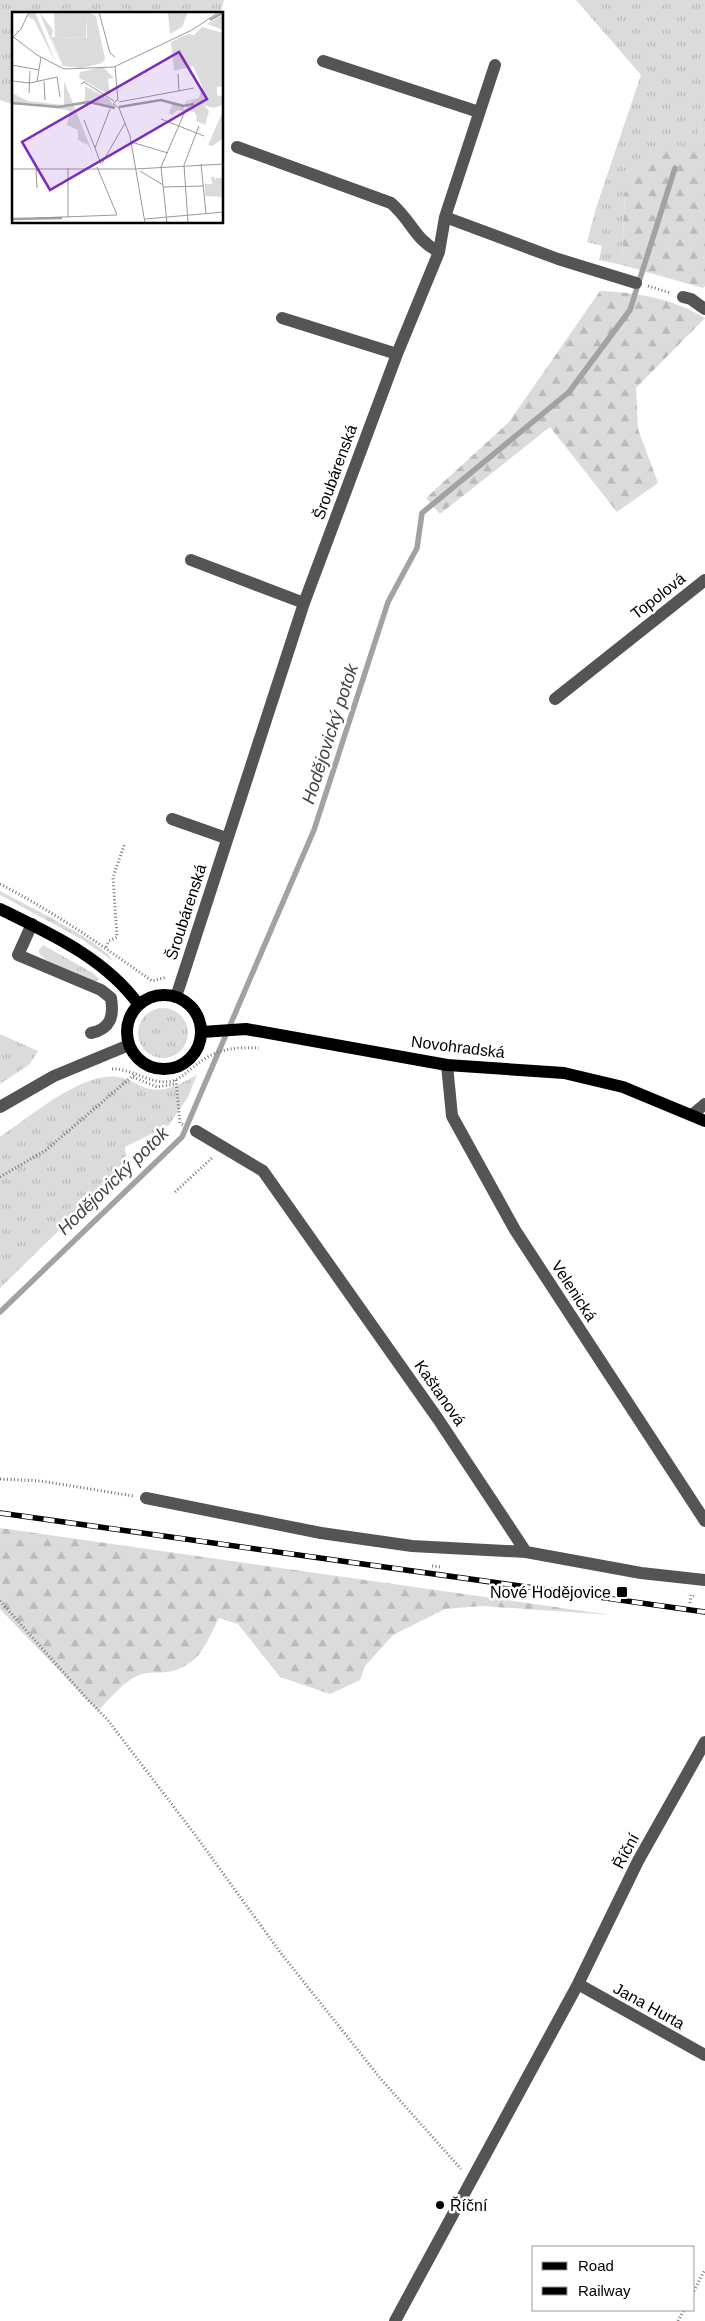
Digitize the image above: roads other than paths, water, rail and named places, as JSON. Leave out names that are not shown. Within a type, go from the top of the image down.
[{"type":"main road","points":[[0,909],[51,934],[111,973],[139,1005]]},
{"type":"main road","points":[[168,995],[176,997],[194,1010],[202,1032],[198,1047],[190,1060],[171,1069],[150,1067],[141,1061],[130,1045],[127,1034],[128,1023],[139,1005],[152,997],[168,995]]},
{"type":"main road","name":"Novohradská","points":[[202,1032],[220,1029],[246,1029],[447,1065],[564,1073],[623,1087],[705,1121]]},
{"type":"street","points":[[323,61],[479,112]]},
{"type":"street","name":"Šroubárenská","points":[[176,997],[226,838],[304,603],[397,354],[439,252],[445,217],[494,65]]},
{"type":"street","points":[[237,147],[391,203],[407,218],[416,236],[427,246],[439,252]]},
{"type":"street","points":[[445,217],[558,259],[636,283]]},
{"type":"street","points":[[683,296],[705,309]]},
{"type":"street","points":[[282,318],[397,354]]},
{"type":"street","points":[[191,560],[304,603]]},
{"type":"street","name":"Topolová","points":[[555,699],[705,580]]},
{"type":"street","points":[[172,819],[226,838]]},
{"type":"street","points":[[32,924],[18,955],[101,990],[111,998],[113,1015],[102,1031],[92,1033]]},
{"type":"street","points":[[101,990],[111,973]]},
{"type":"street","points":[[0,1107],[54,1076],[130,1045]]},
{"type":"street","name":"Velenická","points":[[447,1065],[452,1116],[515,1230],[705,1521]]},
{"type":"street","points":[[692,1115],[705,1104]]},
{"type":"street","name":"Kaštanová","points":[[196,1131],[263,1171],[438,1418],[526,1552]]},
{"type":"street","points":[[146,1498],[321,1533],[412,1546],[526,1552],[641,1573],[705,1580]]},
{"type":"street","name":"Říční","points":[[395,2321],[578,1984],[638,1861],[705,1742]]},
{"type":"street","name":"Jana Hurta","points":[[578,1984],[705,2055]]},
{"type":"waterway","name":"Hodějovický potok","points":[[0,1312],[182,1137],[314,830],[388,602],[417,548],[422,513],[569,392],[630,310],[675,168]]},
{"type":"railway","points":[[0,1513],[705,1612]]},
{"type":"place","name":"Nové Hodějovice","points":[[622,1592]]},
{"type":"place","name":"Říční","points":[[440,2205]]}]
